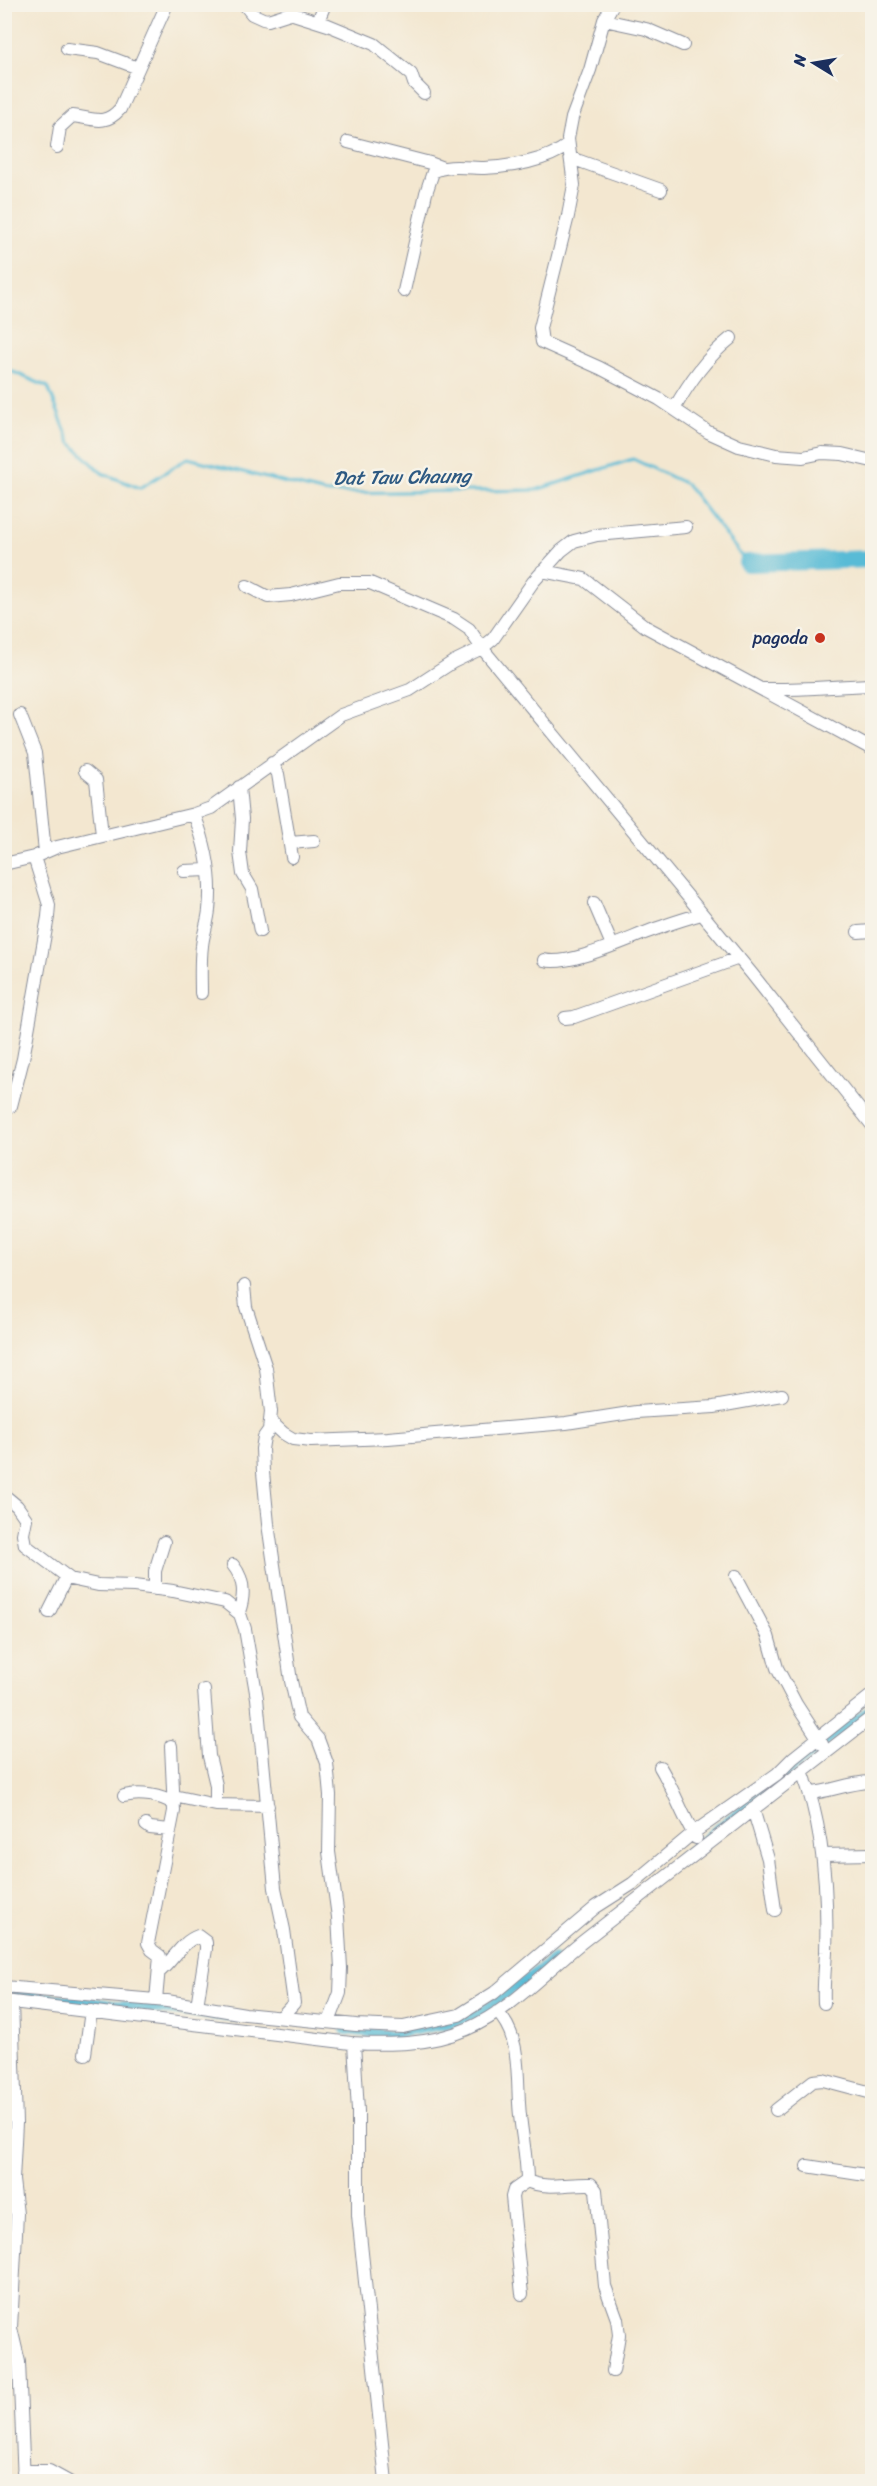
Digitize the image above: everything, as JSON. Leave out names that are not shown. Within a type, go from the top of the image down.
[{"type":"street","points":[[57,147],[60,127],[72,116],[103,121],[111,119],[120,109],[167,4]]},
{"type":"street","points":[[244,4],[252,14],[263,19],[274,18],[286,13],[318,21],[374,44],[411,74],[414,83],[424,93]]},
{"type":"street","points":[[318,21],[325,4]]},
{"type":"street","points":[[613,4],[604,20],[590,70],[572,118],[568,145],[574,185],[540,338],[549,347],[600,368],[674,409],[708,432],[739,446],[776,456],[803,457],[822,453],[873,460]]},
{"type":"street","points":[[604,20],[646,29],[683,45]]},
{"type":"street","points":[[67,50],[98,53],[138,68]]},
{"type":"street","points":[[348,142],[443,168],[487,168],[518,164],[561,151],[568,145]]},
{"type":"street","points":[[571,158],[661,190]]},
{"type":"street","points":[[404,291],[431,177],[436,170],[443,168]]},
{"type":"street","points":[[674,409],[701,366],[711,354],[731,338]]},
{"type":"street","points":[[4,864],[57,847],[211,808],[341,715],[410,690],[453,662],[482,648],[493,639],[542,571],[574,541],[686,527]]},
{"type":"street","points":[[542,571],[584,579],[646,627],[873,749]]},
{"type":"street","points":[[247,586],[268,597],[291,595],[339,583],[370,583],[454,619],[469,629],[482,648],[739,958],[873,1125]]},
{"type":"street","points":[[762,689],[801,690],[873,685]]},
{"type":"street","points":[[11,1106],[23,1059],[49,905],[39,854],[35,753],[20,714]]},
{"type":"street","points":[[272,763],[278,774],[292,857]]},
{"type":"street","points":[[86,771],[96,780],[102,835]]},
{"type":"street","points":[[239,787],[242,819],[240,852],[243,874],[252,889],[260,931]]},
{"type":"street","points":[[194,814],[203,838],[210,903],[203,935],[201,993]]},
{"type":"street","points":[[290,843],[314,841]]},
{"type":"street","points":[[184,871],[208,870]]},
{"type":"street","points":[[594,903],[612,945]]},
{"type":"street","points":[[544,960],[552,962],[564,960],[701,914]]},
{"type":"street","points":[[858,932],[873,931]]},
{"type":"street","points":[[565,1018],[574,1017],[739,958]]},
{"type":"street","points":[[244,1286],[246,1307],[266,1368],[272,1412],[262,1449],[263,1472],[268,1524],[291,1681],[299,1717],[318,1739],[327,1763],[330,1795],[329,1852],[338,1917],[341,1968],[340,1993],[329,2022]]},
{"type":"street","points":[[270,1421],[283,1433],[293,1438],[311,1441],[388,1438],[566,1423],[636,1412],[714,1407],[782,1395]]},
{"type":"street","points":[[5,1496],[17,1506],[26,1519],[23,1534],[25,1545],[66,1578],[98,1585],[155,1589],[225,1602],[238,1612],[245,1629],[257,1698],[275,1888],[284,1930],[294,2003],[282,2016]]},
{"type":"street","points":[[155,1589],[155,1570],[164,1542]]},
{"type":"street","points":[[232,1565],[243,1583],[244,1598],[238,1612]]},
{"type":"street","points":[[736,1576],[768,1636],[777,1668],[796,1704],[823,1746]]},
{"type":"street","points":[[49,1612],[66,1578]]},
{"type":"street","points":[[204,1690],[209,1756],[216,1785],[216,1805]]},
{"type":"street","points":[[4,1987],[156,2000],[197,2006],[237,2020],[282,2016],[403,2027],[459,2015],[494,1993],[596,1907],[753,1809],[802,1771],[873,1695]]},
{"type":"street","points":[[69,2481],[50,2471],[23,2476],[19,2362],[8,2333],[11,2300],[10,2207],[16,2123],[8,2001],[90,2011],[237,2020],[354,2043],[394,2045],[432,2040],[468,2029],[497,2012],[793,1758],[823,1746],[871,1719]]},
{"type":"street","points":[[156,2000],[160,1956],[149,1946],[148,1942],[170,1833],[174,1800],[171,1746]]},
{"type":"street","points":[[660,1767],[699,1841]]},
{"type":"street","points":[[802,1771],[811,1793],[823,1855],[826,1952],[824,2002]]},
{"type":"street","points":[[811,1793],[823,1792],[848,1783],[870,1782]]},
{"type":"street","points":[[124,1796],[143,1793],[167,1799],[216,1805],[268,1806]]},
{"type":"street","points":[[753,1809],[768,1859],[775,1910]]},
{"type":"street","points":[[147,1829],[170,1833]]},
{"type":"street","points":[[823,1855],[873,1854]]},
{"type":"street","points":[[159,1972],[169,1965],[190,1939],[198,1936],[203,1939],[206,1942],[206,1949],[197,2006]]},
{"type":"street","points":[[85,2054],[90,2011]]},
{"type":"street","points":[[497,2012],[509,2029],[514,2045],[527,2160],[527,2181]]},
{"type":"street","points":[[354,2043],[358,2112],[358,2215],[386,2481]]},
{"type":"street","points":[[776,2110],[813,2081],[823,2080],[873,2092]]},
{"type":"street","points":[[807,2166],[873,2176]]},
{"type":"street","points":[[522,2295],[512,2197],[514,2190],[527,2181]]},
{"type":"street","points":[[527,2181],[555,2186],[575,2183],[591,2184],[596,2190],[605,2286],[617,2319],[619,2336],[613,2371]]},
{"type":"waterway","name":"Dat Taw Chaung","points":[[4,368],[48,387],[70,442],[102,473],[140,488],[188,458],[326,493],[536,490],[633,459],[686,484],[747,563]]},
{"type":"waterway","points":[[747,563],[872,559]]},
{"type":"waterway","points":[[679,1860],[830,1738],[872,1708]]},
{"type":"waterway","points":[[345,2030],[393,2035],[455,2022],[479,2013],[554,1959]]},
{"type":"waterway","points":[[4,1993],[237,2018]]},
{"type":"place","name":"pagoda","points":[[820,638]]}]
